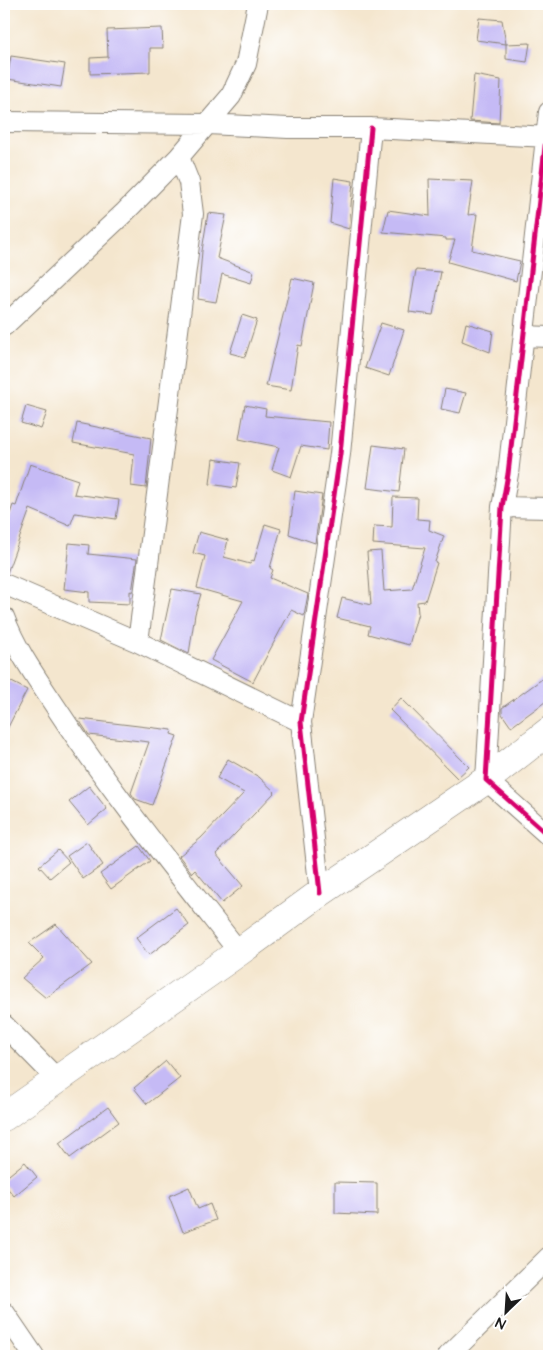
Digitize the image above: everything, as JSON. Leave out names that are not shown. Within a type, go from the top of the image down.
[{"type":"main road","points":[[4,1117],[320,893],[486,780],[549,731]]},
{"type":"street","points":[[4,326],[125,212],[179,157],[231,96],[246,64],[258,4]]},
{"type":"street","points":[[549,112],[548,137],[508,474],[502,508],[486,780],[549,836]]},
{"type":"street","points":[[4,122],[371,128],[548,137]]},
{"type":"street","points":[[320,893],[301,722],[340,454],[371,128]]},
{"type":"street","points":[[138,642],[193,214],[189,182],[179,157]]},
{"type":"street","points":[[524,336],[549,337]]},
{"type":"street","points":[[502,508],[549,508]]},
{"type":"street","points":[[4,584],[138,642],[301,722]]},
{"type":"street","points":[[4,617],[32,670],[80,744],[156,847],[239,952]]},
{"type":"street","points":[[4,1025],[58,1080]]},
{"type":"street","points":[[448,1356],[549,1257]]},
{"type":"street","points":[[4,1312],[34,1356]]},
{"type":"building","points":[[479,18],[502,20],[506,44],[476,40]]},
{"type":"building","points":[[162,28],[163,48],[150,48],[150,72],[90,74],[90,58],[108,57],[107,30]]},
{"type":"building","points":[[530,43],[527,62],[506,59],[506,44]]},
{"type":"building","points":[[11,56],[65,64],[61,87],[7,79]]},
{"type":"building","points":[[474,75],[501,80],[499,123],[470,121]]},
{"type":"building","points":[[334,178],[353,181],[349,229],[330,223]]},
{"type":"building","points":[[429,179],[473,181],[468,215],[477,214],[472,250],[520,261],[516,281],[448,262],[455,240],[383,232],[388,210],[430,216]]},
{"type":"building","points":[[208,213],[226,215],[217,258],[254,272],[251,283],[222,274],[216,302],[198,299],[202,251]]},
{"type":"building","points":[[416,270],[441,272],[433,315],[409,312]]},
{"type":"building","points":[[292,278],[314,283],[302,346],[298,345],[291,390],[266,386]]},
{"type":"building","points":[[242,315],[257,320],[245,357],[230,353]]},
{"type":"building","points":[[381,323],[404,330],[389,376],[365,368]]},
{"type":"building","points":[[466,323],[493,331],[490,352],[462,341]]},
{"type":"building","points":[[445,389],[466,393],[460,413],[441,409]]},
{"type":"building","points":[[245,405],[266,409],[265,416],[329,422],[327,450],[301,446],[291,477],[272,470],[279,447],[239,439]]},
{"type":"building","points":[[26,406],[47,412],[41,429],[21,423]]},
{"type":"building","points":[[77,423],[151,438],[146,488],[131,486],[134,454],[73,443]]},
{"type":"building","points":[[373,445],[404,449],[399,492],[367,488]]},
{"type":"building","points":[[213,459],[240,463],[236,488],[210,484]]},
{"type":"building","points":[[30,464],[78,480],[74,494],[119,500],[116,519],[75,513],[70,526],[30,509],[7,573],[4,572],[4,531],[13,505],[16,506]]},
{"type":"building","points":[[295,491],[322,495],[315,543],[289,534]]},
{"type":"building","points":[[393,497],[418,498],[417,519],[430,520],[429,530],[444,536],[425,601],[417,602],[418,613],[409,645],[368,634],[370,626],[337,618],[342,598],[371,605],[367,552],[381,551],[384,591],[412,589],[425,548],[373,544],[374,526],[392,527]]},
{"type":"building","points":[[265,524],[281,529],[270,568],[273,570],[270,578],[308,594],[304,616],[291,610],[253,682],[211,660],[243,601],[197,588],[205,556],[193,553],[199,532],[228,540],[224,557],[250,564],[252,560],[254,561]]},
{"type":"building","points":[[69,543],[89,545],[88,554],[137,559],[132,592],[130,591],[130,604],[89,602],[89,592],[64,589]]},
{"type":"building","points":[[172,589],[201,594],[195,614],[189,654],[161,640]]},
{"type":"building","points":[[549,674],[549,699],[511,727],[502,714],[502,708]]},
{"type":"building","points":[[4,678],[27,690],[4,735]]},
{"type":"building","points":[[401,698],[469,767],[457,778],[390,710]]},
{"type":"building","points":[[80,719],[172,730],[171,734],[177,736],[152,805],[135,799],[131,793],[149,742],[89,735]]},
{"type":"building","points":[[228,759],[259,777],[275,792],[216,854],[243,886],[222,903],[195,870],[192,873],[179,856],[201,838],[244,793],[217,778]]},
{"type":"building","points":[[89,786],[107,809],[88,825],[69,802]]},
{"type":"building","points":[[87,842],[103,865],[83,879],[67,856]]},
{"type":"building","points":[[139,846],[150,861],[111,889],[100,874]]},
{"type":"building","points":[[58,850],[69,862],[50,878],[39,866]]},
{"type":"building","points":[[176,908],[189,925],[149,955],[136,938]]},
{"type":"building","points":[[56,924],[92,964],[46,998],[22,978],[44,958],[29,943]]},
{"type":"building","points":[[166,1061],[180,1078],[147,1104],[134,1088]]},
{"type":"building","points":[[108,1107],[119,1122],[70,1158],[59,1143]]},
{"type":"building","points":[[25,1162],[37,1177],[14,1196],[4,1184],[4,1179]]},
{"type":"building","points":[[335,1182],[377,1183],[377,1215],[335,1213]]},
{"type":"building","points":[[189,1187],[198,1209],[210,1204],[216,1220],[183,1232],[169,1196]]},
{"type":"cycle path","points":[[549,112],[508,474],[502,507],[486,780],[549,836]]},
{"type":"cycle path","points":[[320,893],[301,722],[340,454],[371,128]]}]
